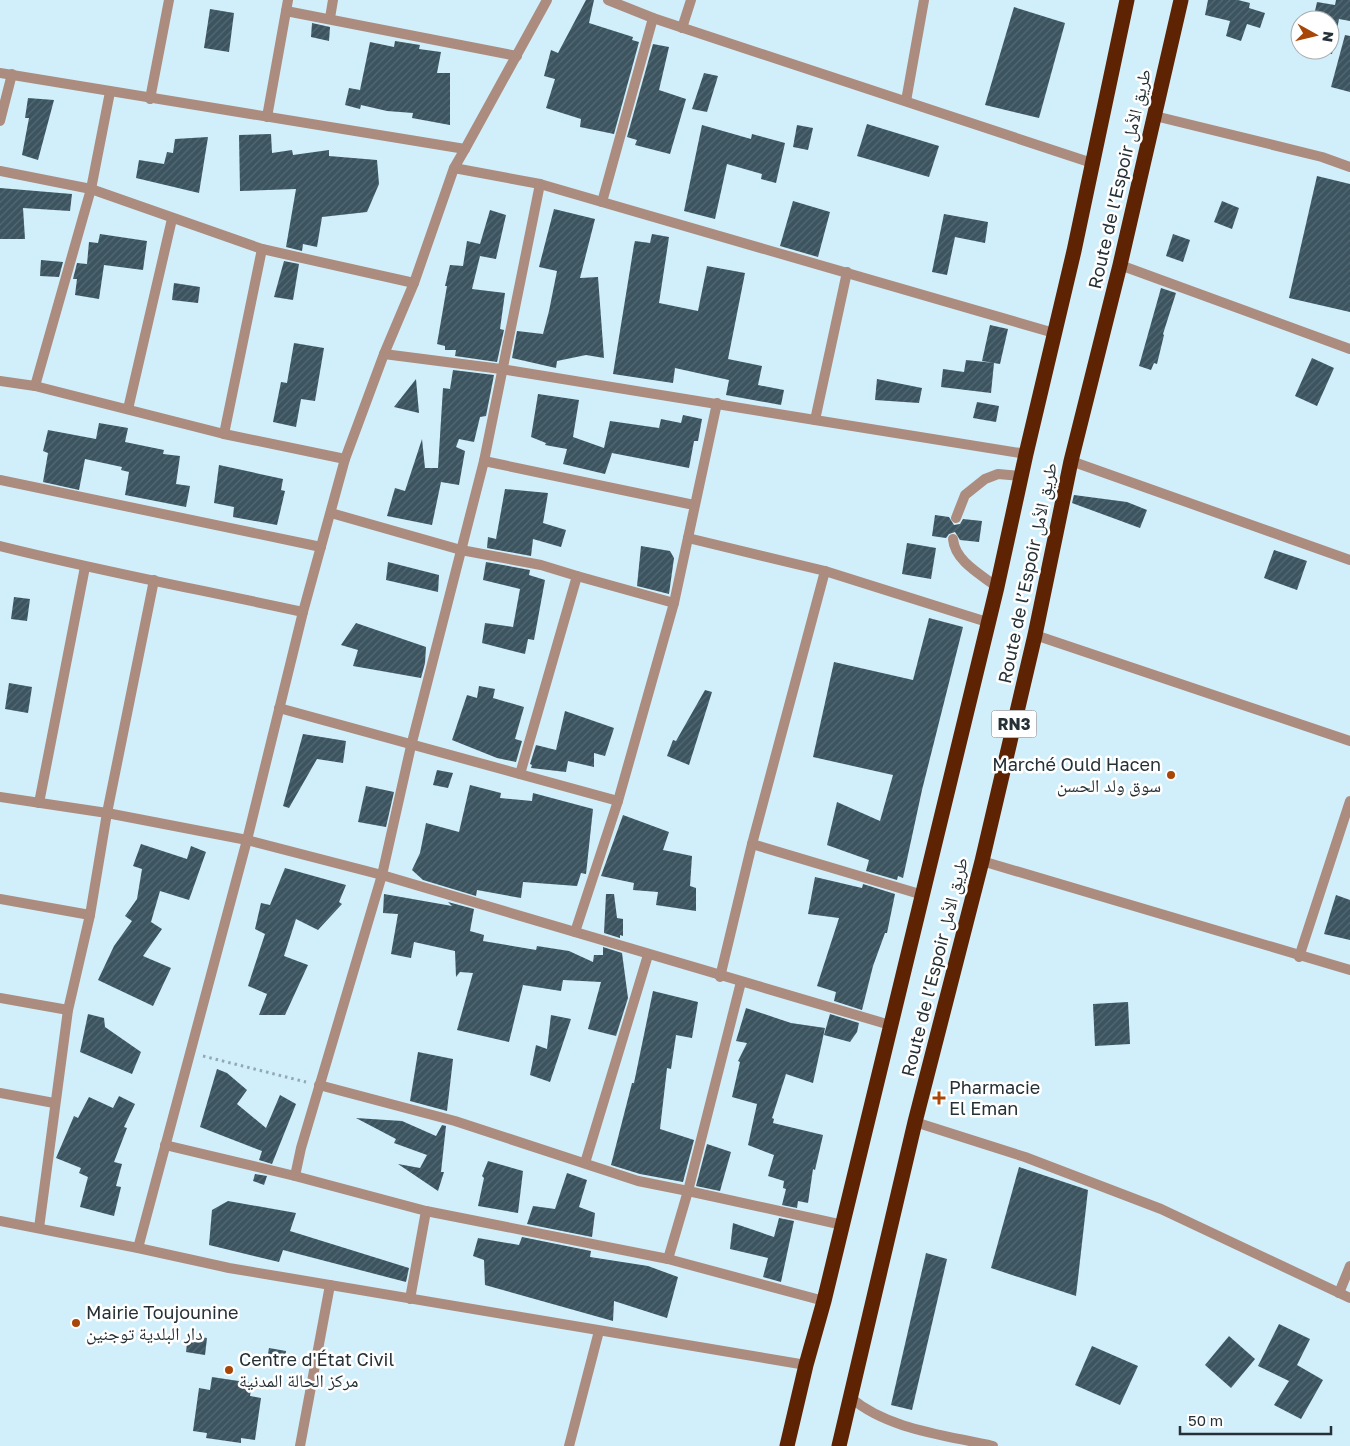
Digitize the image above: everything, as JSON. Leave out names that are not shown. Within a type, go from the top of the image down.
[{"type":"highway","name":"Route de l’Espoir طريق الأمل","points":[[787,1446],[843,1225],[997,586],[1127,0]]},
{"type":"highway","name":"Route de l’Espoir طريق الأمل","points":[[839,1446],[915,1122],[982,861],[1035,635],[1071,461],[1120,265],[1181,0]]},
{"type":"street","points":[[150,99],[169,0]]},
{"type":"street","points":[[267,117],[288,0]]},
{"type":"street","points":[[330,18],[333,0]]},
{"type":"street","points":[[138,1248],[247,840],[303,612],[345,460],[384,354],[414,284],[454,168],[547,0]]},
{"type":"street","points":[[608,0],[682,28],[1092,163]]},
{"type":"street","points":[[682,28],[691,0]]},
{"type":"street","points":[[906,101],[924,0]]},
{"type":"street","points":[[286,11],[330,18],[517,56]]},
{"type":"street","points":[[602,202],[653,18]]},
{"type":"street","points":[[0,73],[465,150]]},
{"type":"street","points":[[0,121],[12,74]]},
{"type":"street","points":[[35,386],[90,189],[110,92]]},
{"type":"street","points":[[1155,116],[1322,157],[1350,167]]},
{"type":"street","points":[[454,168],[540,184],[1054,333]]},
{"type":"street","points":[[0,171],[90,189],[262,249],[414,284]]},
{"type":"street","points":[[295,1176],[319,1085],[382,875],[411,746],[484,461],[540,184]]},
{"type":"street","points":[[128,409],[172,219]]},
{"type":"street","points":[[224,434],[262,249]]},
{"type":"street","points":[[1120,265],[1350,348]]},
{"type":"street","points":[[815,420],[848,272]]},
{"type":"street","points":[[384,354],[717,403],[1026,454]]},
{"type":"street","points":[[0,381],[35,386],[224,434],[345,460]]},
{"type":"street","points":[[575,932],[618,801],[674,603],[717,403]]},
{"type":"street","points":[[484,461],[694,505]]},
{"type":"street","points":[[1071,461],[1350,560]]},
{"type":"street","points":[[956,518],[965,495],[985,479],[998,474],[1021,476]]},
{"type":"street","points":[[0,480],[321,547]]},
{"type":"street","points":[[331,513],[462,550],[541,565],[674,603]]},
{"type":"street","points":[[688,538],[825,571],[987,622]]},
{"type":"street","points":[[953,539],[954,549],[961,558],[997,586]]},
{"type":"street","points":[[0,546],[85,567],[303,612]]},
{"type":"street","points":[[39,803],[85,567]]},
{"type":"street","points":[[720,976],[752,844],[825,571]]},
{"type":"street","points":[[520,774],[577,576]]},
{"type":"street","points":[[39,1228],[54,1103],[68,1010],[90,915],[107,813],[154,580]]},
{"type":"street","points":[[1035,635],[1350,741]]},
{"type":"street","points":[[279,708],[411,746],[618,801]]},
{"type":"street","points":[[0,797],[107,813],[247,840],[382,875],[890,1025]]},
{"type":"street","points":[[1299,957],[1350,801]]},
{"type":"street","points":[[752,844],[923,895]]},
{"type":"street","points":[[982,861],[1299,957],[1350,970]]},
{"type":"street","points":[[0,899],[90,915]]},
{"type":"street","points":[[585,1163],[648,955]]},
{"type":"street","points":[[668,1258],[688,1191],[741,982]]},
{"type":"street","points":[[0,998],[68,1010]]},
{"type":"street","points":[[319,1085],[455,1121],[638,1180],[843,1225]]},
{"type":"street","points":[[0,1092],[54,1103]]},
{"type":"street","points":[[915,1122],[1025,1157],[1161,1209],[1350,1298]]},
{"type":"street","points":[[165,1145],[295,1176],[426,1211],[668,1258],[824,1301]]},
{"type":"street","points":[[410,1299],[426,1211]]},
{"type":"street","points":[[0,1221],[229,1268],[806,1365]]},
{"type":"street","points":[[1339,1293],[1350,1266]]},
{"type":"street","points":[[300,1446],[330,1285]]},
{"type":"street","points":[[569,1446],[599,1330]]},
{"type":"street","points":[[851,1398],[866,1411],[891,1422],[993,1446]]},
{"type":"path","points":[[189,1052],[319,1085]]},
{"type":"building","points":[[586,0],[594,0],[589,23],[633,37],[632,40],[639,42],[614,134],[580,127],[581,119],[546,108],[555,79],[544,76],[551,50],[558,53]]},
{"type":"building","points":[[1208,0],[1238,0],[1250,3],[1249,8],[1265,13],[1260,28],[1247,24],[1241,41],[1226,36],[1230,21],[1205,15]]},
{"type":"building","points":[[1336,0],[1350,0],[1350,21],[1340,19],[1340,10],[1315,10],[1317,2],[1335,5]]},
{"type":"building","points":[[1014,7],[1065,23],[1039,118],[985,105]]},
{"type":"building","points":[[210,9],[234,13],[229,52],[204,48]]},
{"type":"building","points":[[312,23],[330,27],[329,41],[311,37]]},
{"type":"building","points":[[1345,35],[1350,36],[1350,92],[1331,87],[1338,60],[1340,60]]},
{"type":"building","points":[[395,41],[420,45],[419,49],[441,52],[437,73],[450,73],[450,125],[412,118],[413,113],[387,111],[361,105],[360,109],[345,105],[349,88],[360,90],[370,42],[394,47]]},
{"type":"building","points":[[653,44],[669,47],[659,90],[686,99],[670,154],[635,145],[637,140],[627,137]]},
{"type":"building","points":[[704,73],[718,76],[707,112],[692,109]]},
{"type":"building","points":[[28,98],[54,100],[38,160],[22,155],[29,118],[25,118]]},
{"type":"building","points":[[867,124],[939,146],[929,177],[857,156]]},
{"type":"building","points":[[702,125],[751,139],[752,134],[785,143],[776,183],[761,179],[762,174],[727,164],[715,219],[684,211]]},
{"type":"building","points":[[797,125],[813,128],[808,150],[793,147]]},
{"type":"building","points":[[271,134],[272,153],[292,150],[293,155],[329,150],[329,156],[377,160],[379,184],[367,212],[322,217],[317,247],[303,244],[302,251],[286,247],[296,189],[240,191],[239,135]]},
{"type":"building","points":[[208,137],[199,193],[136,178],[139,160],[164,164],[167,152],[173,153],[175,139]]},
{"type":"building","points":[[1317,176],[1350,184],[1350,312],[1289,298]]},
{"type":"building","points":[[0,188],[72,194],[70,211],[23,208],[25,239],[0,239]]},
{"type":"building","points":[[793,201],[830,212],[818,257],[780,246]]},
{"type":"building","points":[[1222,201],[1239,208],[1232,229],[1214,222]]},
{"type":"building","points":[[554,209],[595,219],[580,278],[598,277],[604,358],[586,355],[557,361],[556,368],[512,358],[517,331],[543,334],[557,271],[539,267]]},
{"type":"building","points":[[490,210],[506,215],[496,259],[480,256],[472,289],[505,293],[500,329],[504,330],[497,362],[455,356],[456,350],[445,350],[445,346],[437,344],[447,286],[445,286],[450,265],[463,266],[467,241],[480,244]]},
{"type":"building","points":[[944,214],[988,222],[985,243],[955,237],[947,275],[932,272]]},
{"type":"building","points":[[100,234],[147,241],[143,270],[104,265],[99,299],[75,295],[77,279],[73,279],[77,263],[87,264],[89,242],[98,243]]},
{"type":"building","points":[[652,234],[669,237],[659,303],[698,311],[707,266],[745,273],[728,359],[762,366],[758,385],[784,390],[781,405],[726,395],[729,380],[675,368],[673,383],[613,374],[635,241],[650,243]]},
{"type":"building","points":[[1173,234],[1190,240],[1183,262],[1166,256]]},
{"type":"building","points":[[41,260],[63,262],[59,277],[40,276]]},
{"type":"building","points":[[284,261],[299,264],[293,300],[274,297]]},
{"type":"building","points":[[174,283],[200,287],[198,303],[172,300]]},
{"type":"building","points":[[1161,288],[1176,293],[1163,334],[1157,364],[1154,363],[1151,370],[1139,366]]},
{"type":"building","points":[[990,325],[1008,329],[1000,364],[982,361]]},
{"type":"building","points":[[294,343],[324,348],[315,401],[301,399],[296,427],[273,422],[281,382],[287,383]]},
{"type":"building","points":[[1312,358],[1334,368],[1317,406],[1295,396]]},
{"type":"building","points":[[966,360],[994,363],[991,393],[941,387],[943,369],[964,372]]},
{"type":"building","points":[[453,370],[494,375],[486,416],[480,417],[474,442],[459,439],[456,447],[465,451],[459,485],[441,482],[432,525],[387,516],[395,488],[405,491],[422,439],[425,468],[438,468],[443,388],[450,389]]},
{"type":"building","points":[[416,379],[419,413],[394,407]]},
{"type":"building","points":[[877,379],[922,388],[919,403],[875,400]]},
{"type":"building","points":[[538,394],[579,400],[573,437],[604,448],[610,421],[659,428],[661,419],[681,423],[683,415],[702,419],[698,441],[694,441],[689,468],[612,453],[605,474],[563,464],[567,449],[545,445],[546,443],[531,437]]},
{"type":"building","points":[[977,402],[999,406],[996,422],[973,418]]},
{"type":"building","points":[[99,423],[128,428],[125,442],[164,450],[163,454],[180,456],[176,484],[190,486],[186,507],[125,495],[129,472],[121,470],[122,467],[85,459],[79,490],[43,482],[48,453],[43,451],[48,430],[96,439]]},
{"type":"building","points":[[219,465],[283,479],[281,490],[285,491],[277,525],[233,517],[234,507],[214,503]]},
{"type":"building","points":[[505,489],[548,493],[543,523],[566,530],[561,547],[533,539],[531,556],[487,548],[488,537],[496,539]]},
{"type":"building","points":[[1074,495],[1127,502],[1147,510],[1140,528],[1072,503]]},
{"type":"building","points":[[935,515],[949,517],[954,525],[960,524],[963,519],[982,521],[979,542],[960,540],[955,532],[949,534],[946,538],[932,536]]},
{"type":"building","points":[[907,543],[936,548],[931,579],[902,574]]},
{"type":"building","points":[[641,546],[670,551],[674,558],[669,594],[637,586]]},
{"type":"building","points":[[1274,550],[1307,561],[1297,590],[1264,578]]},
{"type":"building","points":[[388,562],[439,575],[438,592],[386,580]]},
{"type":"building","points":[[486,562],[530,570],[529,575],[545,580],[534,640],[528,639],[525,654],[482,643],[485,623],[513,627],[520,589],[483,580]]},
{"type":"building","points":[[14,597],[30,599],[27,621],[11,619]]},
{"type":"building","points":[[929,618],[963,627],[922,790],[903,878],[898,876],[897,880],[866,871],[869,860],[827,845],[837,802],[880,821],[893,775],[813,757],[834,662],[913,680]]},
{"type":"building","points":[[356,623],[426,647],[425,663],[421,678],[353,666],[358,650],[341,645]]},
{"type":"building","points":[[9,683],[32,687],[28,713],[5,709]]},
{"type":"building","points":[[479,686],[495,689],[493,698],[524,707],[515,739],[522,741],[516,762],[497,758],[452,740],[467,695],[477,698]]},
{"type":"building","points":[[705,690],[712,692],[689,765],[667,756],[673,740],[676,741]]},
{"type":"building","points":[[565,711],[614,728],[605,756],[594,753],[594,767],[568,761],[566,772],[531,768],[532,765],[530,764],[536,745],[556,750]]},
{"type":"building","points":[[303,734],[346,741],[343,763],[317,759],[289,808],[283,806]]},
{"type":"building","points":[[437,770],[453,773],[448,788],[433,785]]},
{"type":"building","points":[[470,785],[501,793],[500,798],[532,801],[533,793],[593,809],[586,874],[581,873],[577,886],[523,882],[521,898],[477,890],[476,896],[423,880],[412,870],[420,853],[426,823],[459,832]]},
{"type":"building","points":[[366,786],[394,792],[386,827],[358,822]]},
{"type":"building","points":[[623,815],[669,832],[663,850],[692,856],[690,886],[696,888],[696,911],[656,905],[658,892],[633,890],[634,883],[601,876]]},
{"type":"building","points":[[141,844],[187,859],[191,846],[206,852],[189,900],[160,891],[151,922],[162,929],[143,956],[171,968],[153,1006],[98,980],[114,946],[132,921],[125,916],[137,899],[142,869],[133,866]]},
{"type":"building","points":[[285,868],[346,885],[339,902],[342,904],[318,930],[296,919],[284,956],[308,965],[285,1015],[259,1015],[267,994],[248,986],[265,934],[255,929],[261,903],[270,905]]},
{"type":"building","points":[[815,877],[862,888],[863,884],[895,894],[887,933],[885,933],[873,966],[862,1010],[834,1001],[836,992],[817,986],[839,918],[808,914]]},
{"type":"building","points":[[384,894],[452,906],[448,902],[474,909],[470,931],[484,935],[483,941],[536,950],[537,946],[569,951],[593,962],[594,955],[603,955],[603,947],[622,953],[628,998],[616,1036],[588,1029],[601,982],[563,980],[561,991],[523,985],[509,1042],[457,1030],[473,973],[460,972],[456,977],[455,951],[414,942],[411,958],[391,954],[398,914],[383,913]]},
{"type":"building","points":[[606,894],[614,894],[617,918],[623,919],[623,936],[620,935],[620,938],[604,933]]},
{"type":"building","points":[[1336,895],[1350,900],[1350,940],[1324,934]]},
{"type":"building","points":[[653,991],[698,1002],[692,1038],[676,1035],[671,1069],[667,1068],[660,1129],[694,1140],[683,1182],[640,1174],[611,1165],[632,1083],[634,1083]]},
{"type":"building","points":[[1128,1002],[1130,1044],[1095,1046],[1093,1004]]},
{"type":"building","points":[[746,1008],[791,1023],[825,1028],[813,1083],[786,1074],[772,1118],[774,1119],[773,1123],[823,1135],[815,1170],[813,1169],[808,1203],[798,1201],[797,1208],[782,1205],[786,1189],[783,1188],[784,1181],[768,1176],[774,1155],[748,1145],[757,1104],[732,1097],[740,1062],[738,1061],[747,1043],[736,1041]]},
{"type":"building","points":[[88,1014],[104,1018],[105,1027],[141,1052],[132,1074],[80,1052]]},
{"type":"building","points":[[830,1014],[859,1023],[857,1032],[850,1042],[824,1035]]},
{"type":"building","points":[[551,1015],[571,1019],[550,1082],[530,1075],[536,1045],[547,1049]]},
{"type":"building","points":[[418,1052],[453,1059],[447,1111],[410,1101]]},
{"type":"building","points":[[217,1069],[227,1073],[247,1090],[237,1104],[266,1128],[280,1095],[296,1104],[272,1164],[259,1160],[262,1151],[200,1127]]},
{"type":"building","points":[[119,1096],[135,1104],[124,1127],[127,1128],[114,1162],[122,1164],[116,1186],[121,1187],[114,1216],[80,1207],[88,1177],[79,1173],[81,1168],[56,1158],[74,1116],[78,1118],[89,1097],[113,1108]]},
{"type":"building","points":[[356,1118],[402,1121],[436,1136],[442,1125],[446,1126],[441,1172],[444,1172],[438,1191],[398,1164],[420,1168],[427,1155],[394,1143],[396,1139]]},
{"type":"building","points":[[707,1144],[731,1152],[720,1191],[696,1186]]},
{"type":"building","points":[[488,1161],[523,1171],[518,1213],[478,1206],[484,1178],[482,1176]]},
{"type":"building","points":[[1019,1167],[1088,1190],[1076,1296],[991,1268]]},
{"type":"building","points":[[567,1173],[587,1180],[579,1207],[595,1213],[592,1237],[527,1224],[533,1206],[555,1209]]},
{"type":"building","points":[[255,1174],[267,1176],[264,1185],[253,1181]]},
{"type":"building","points":[[228,1201],[296,1213],[290,1231],[409,1268],[406,1282],[283,1250],[279,1262],[209,1245],[212,1210]]},
{"type":"building","points":[[779,1218],[794,1221],[781,1282],[763,1277],[768,1258],[730,1249],[733,1223],[774,1237]]},
{"type":"building","points":[[522,1237],[591,1251],[590,1257],[648,1266],[678,1277],[667,1318],[614,1301],[613,1321],[485,1285],[484,1260],[473,1256],[478,1238],[519,1245]]},
{"type":"building","points":[[926,1253],[947,1259],[912,1410],[891,1405]]},
{"type":"building","points":[[1279,1324],[1310,1339],[1297,1365],[1323,1380],[1301,1419],[1274,1405],[1289,1381],[1258,1366]]},
{"type":"building","points":[[188,1335],[207,1338],[205,1355],[186,1352]]},
{"type":"building","points":[[1229,1336],[1255,1359],[1231,1388],[1205,1365]]},
{"type":"building","points":[[1092,1346],[1138,1366],[1120,1405],[1075,1385]]},
{"type":"building","points":[[269,1348],[286,1351],[284,1368],[266,1365]]},
{"type":"building","points":[[212,1377],[252,1383],[250,1396],[261,1398],[255,1440],[241,1438],[241,1443],[206,1438],[207,1433],[193,1431],[199,1388],[210,1390]]},
{"type":"place","name":"Marché Ould Hacen سوق ولد الحسن","points":[[1171,775]]},
{"type":"place","name":"Pharmacie El Eman","points":[[939,1098]]},
{"type":"place","name":"Mairie Toujounine دار البلدية توجنين","points":[[76,1323]]},
{"type":"place","name":"Centre d'État Civil مركز الحالة المدنية","points":[[229,1370]]}]
